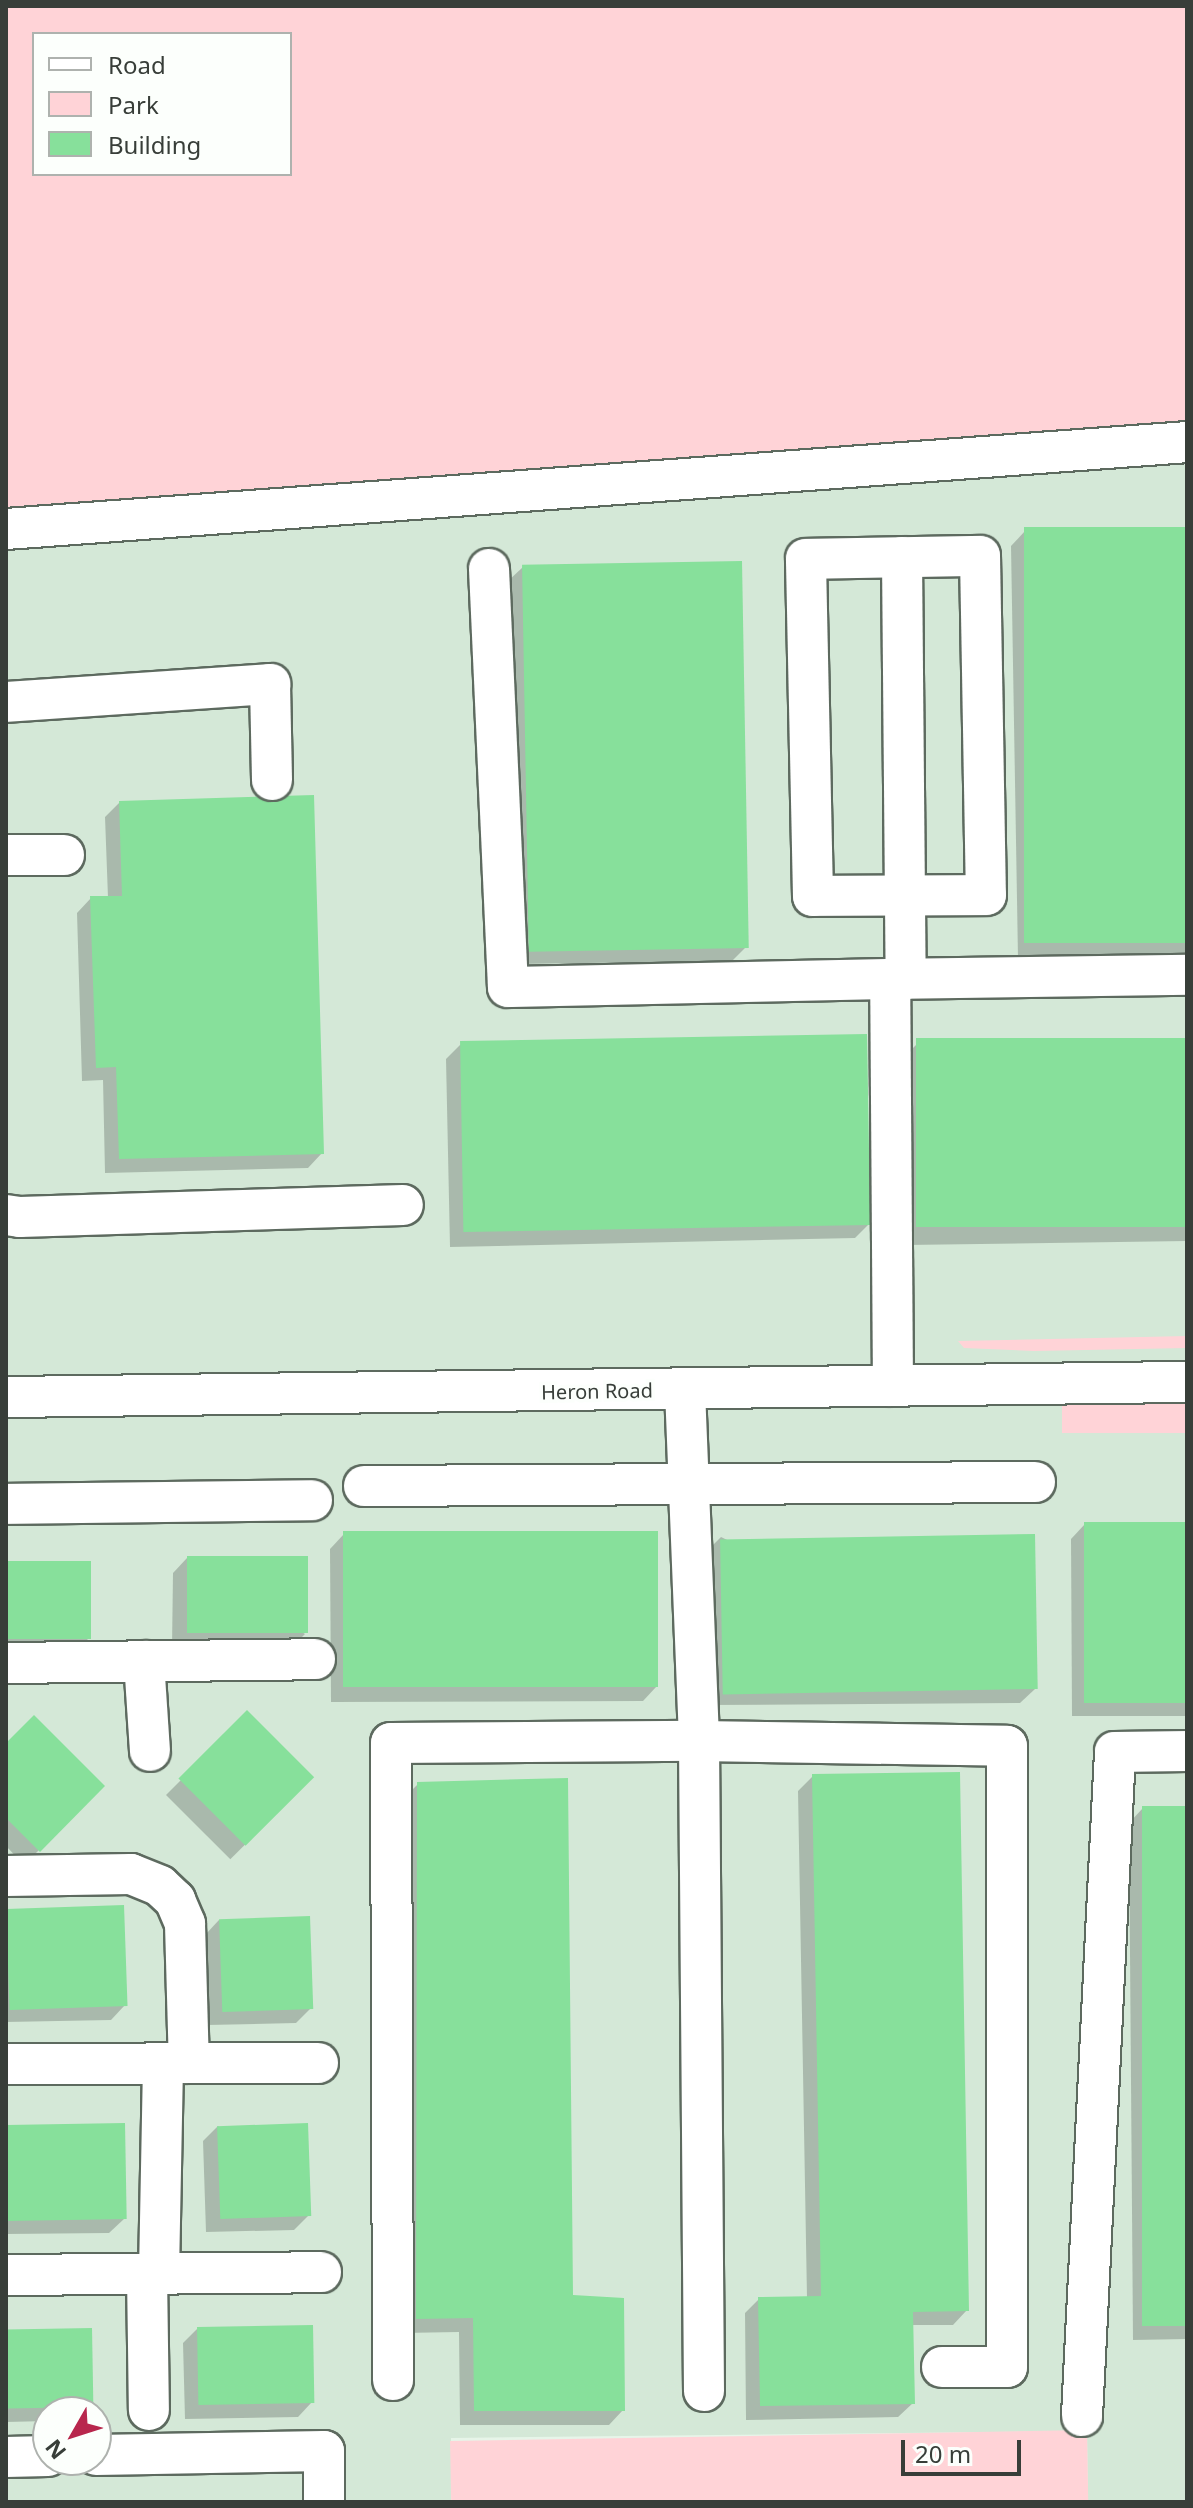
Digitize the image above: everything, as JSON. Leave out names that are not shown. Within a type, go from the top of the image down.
[{"type":"street","points":[[6,529],[1187,442]]},
{"type":"street","points":[[980,556],[986,895],[813,896],[806,559],[902,557],[980,556]]},
{"type":"street","points":[[893,1386],[898,979],[906,896],[902,557]]},
{"type":"street","points":[[489,569],[508,987],[1187,975]]},
{"type":"street","points":[[6,702],[270,684],[272,780]]},
{"type":"street","points":[[6,855],[64,855]]},
{"type":"street","points":[[11,1218],[403,1205]]},
{"type":"street","name":"Heron Road","points":[[6,1397],[1187,1382]]},
{"type":"street","points":[[685,1390],[699,1741],[704,2391]]},
{"type":"street","points":[[364,1486],[1035,1482]]},
{"type":"street","points":[[6,1504],[312,1500]]},
{"type":"street","points":[[6,1663],[315,1659]]},
{"type":"street","points":[[144,1661],[150,1751]]},
{"type":"street","points":[[393,2380],[391,1743],[699,1741],[1007,1746],[1007,2367],[942,2367]]},
{"type":"street","points":[[1082,2416],[1115,1752],[1187,1751]]},
{"type":"street","points":[[6,1876],[131,1874],[160,1886],[175,1900],[185,1924],[176,2063],[153,2274],[149,2410]]},
{"type":"street","points":[[6,2064],[318,2063]]},
{"type":"street","points":[[6,2275],[321,2272]]},
{"type":"street","points":[[112,2455],[324,2451],[324,2502]]},
{"type":"street","points":[[6,2457],[32,2456]]},
{"type":"shaded area","points":[[6,6],[1187,6],[1187,2502],[1088,2502],[1087,2431],[451,2438],[451,2502],[6,2502]]},
{"type":"green space","points":[[6,6],[1187,6],[1187,432],[6,511]]},
{"type":"green space","points":[[1187,1336],[1187,1348],[1034,1351],[964,1348],[958,1341]]},
{"type":"green space","points":[[1062,1404],[1187,1404],[1187,1433],[1062,1433]]},
{"type":"green space","points":[[1087,2430],[1088,2502],[451,2502],[450,2441]]},
{"type":"building","points":[[1024,527],[1187,527],[1187,943],[1024,943]]},
{"type":"building","points":[[742,561],[749,948],[529,952],[522,565]]},
{"type":"building","points":[[314,795],[324,1154],[119,1159],[116,1067],[96,1068],[90,896],[122,896],[119,801]]},
{"type":"building","points":[[867,1034],[870,1225],[463,1232],[460,1041]]},
{"type":"building","points":[[916,1038],[1187,1038],[1187,1227],[916,1227]]},
{"type":"building","points":[[1084,1522],[1187,1522],[1187,1703],[1084,1703]]},
{"type":"building","points":[[343,1531],[658,1531],[658,1687],[343,1687]]},
{"type":"building","points":[[1035,1534],[1038,1689],[723,1694],[720,1539]]},
{"type":"building","points":[[187,1556],[308,1556],[308,1633],[187,1633]]},
{"type":"building","points":[[6,1561],[91,1561],[91,1639],[6,1639]]},
{"type":"building","points":[[247,1710],[314,1777],[246,1846],[178,1779]]},
{"type":"building","points":[[34,1715],[105,1786],[40,1852],[6,1818],[6,1743]]},
{"type":"building","points":[[960,1772],[969,2311],[913,2312],[915,2404],[760,2406],[758,2297],[821,2296],[812,1774]]},
{"type":"building","points":[[568,1778],[573,2295],[624,2298],[625,2411],[474,2411],[473,2318],[416,2319],[417,1782]]},
{"type":"building","points":[[1142,1806],[1187,1806],[1187,2326],[1142,2326]]},
{"type":"building","points":[[124,1905],[128,2006],[10,2010],[6,1909]]},
{"type":"building","points":[[310,1916],[313,2009],[222,2012],[219,1919]]},
{"type":"building","points":[[125,2123],[127,2219],[8,2221],[6,2125]]},
{"type":"building","points":[[308,2123],[311,2216],[220,2219],[217,2126]]},
{"type":"building","points":[[313,2325],[314,2403],[198,2405],[197,2327]]},
{"type":"building","points":[[92,2328],[93,2396],[32,2396],[32,2408],[7,2408],[6,2330]]}]
